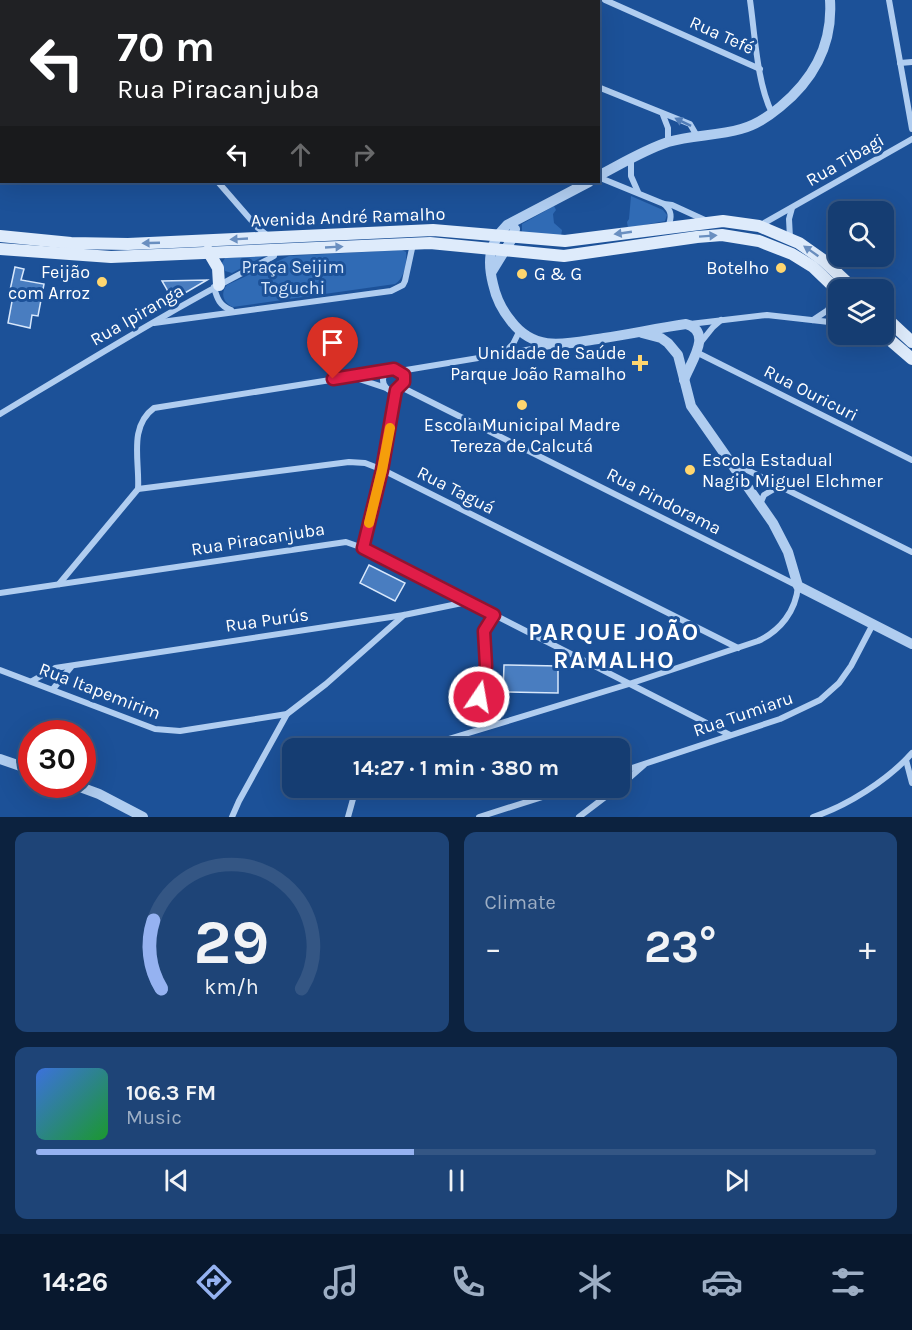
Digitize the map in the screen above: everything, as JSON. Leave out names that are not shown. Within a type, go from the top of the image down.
[{"type":"main road","name":"Avenida André Ramalho","points":[[0,236],[98,243],[433,230],[557,241],[587,239],[708,221],[737,222],[759,226],[790,238],[816,254],[843,279]]},
{"type":"main road","points":[[759,226],[759,241]]},
{"type":"main road","name":"Avenida André Ramalho","points":[[0,249],[111,257],[447,244],[555,255],[586,254],[709,236],[734,236],[780,248],[813,267],[828,281]]},
{"type":"main road","points":[[780,248],[790,238]]},
{"type":"main road","points":[[209,240],[208,254],[218,268],[217,286]]},
{"type":"main road","points":[[555,255],[557,241]]},
{"type":"main road","points":[[894,325],[912,342]]},
{"type":"main road","points":[[894,343],[912,359]]},
{"type":"street","name":"Rua Tefé","points":[[605,0],[760,69]]},
{"type":"street","points":[[750,0],[760,69],[767,103],[772,113]]},
{"type":"street","points":[[600,176],[668,142],[741,129],[760,122],[772,113],[803,86],[817,64],[823,51],[829,26],[830,0]]},
{"type":"street","points":[[889,0],[912,129]]},
{"type":"street","points":[[900,63],[912,62]]},
{"type":"street","points":[[600,88],[690,124],[697,136]]},
{"type":"street","points":[[663,114],[668,128],[668,142]]},
{"type":"street","name":"Rua Tibagi","points":[[759,226],[912,139]]},
{"type":"street","points":[[631,159],[631,176],[638,193]]},
{"type":"street","points":[[600,178],[708,221]]},
{"type":"street","points":[[222,183],[258,228],[269,237],[276,250]]},
{"type":"street","points":[[563,344],[539,342],[519,332],[495,295],[491,273],[498,250],[497,236],[507,225],[587,183]]},
{"type":"street","points":[[664,204],[671,213],[668,227]]},
{"type":"street","name":"Rua Tibagi","points":[[790,238],[789,219],[792,208]]},
{"type":"street","points":[[498,250],[513,237],[518,221]]},
{"type":"street","points":[[151,324],[391,291],[405,281],[413,244]]},
{"type":"street","name":"Rua Ipiranga","points":[[0,414],[151,324],[274,256],[276,250]]},
{"type":"street","points":[[217,286],[217,299],[222,305],[235,311]]},
{"type":"street","points":[[812,320],[828,309]]},
{"type":"street","points":[[59,584],[138,489],[137,436],[143,418],[154,408],[394,369],[400,371],[686,324],[767,315],[828,322]]},
{"type":"street","points":[[684,380],[697,350],[712,327],[721,320]]},
{"type":"street","points":[[686,324],[698,331],[697,350]]},
{"type":"street","points":[[668,343],[668,334],[674,326]]},
{"type":"street","points":[[504,354],[513,344],[519,332]]},
{"type":"street","points":[[451,738],[629,684],[758,641],[777,631],[797,599],[798,586],[782,537],[690,406],[678,355],[668,343],[654,335],[639,332]]},
{"type":"street","points":[[678,355],[686,357],[697,350]]},
{"type":"street","name":"Rua Ouricuri","points":[[697,350],[912,460]]},
{"type":"street","points":[[363,548],[399,389],[416,367]]},
{"type":"street","points":[[386,388],[383,377],[387,371]]},
{"type":"street","points":[[400,371],[405,379]]},
{"type":"street","points":[[353,376],[386,388],[399,389]]},
{"type":"street","name":"Rua Pindorama","points":[[399,389],[912,644]]},
{"type":"street","points":[[729,461],[912,552]]},
{"type":"street","name":"Rua Taguá","points":[[138,489],[349,462],[364,463],[738,648]]},
{"type":"street","points":[[760,504],[764,495],[780,486]]},
{"type":"street","name":"Rua Piracanjuba","points":[[0,593],[346,543],[363,548],[730,735]]},
{"type":"street","name":"Rua Purús","points":[[32,681],[55,668],[404,615],[467,602]]},
{"type":"street","name":"Rua Itapemirim","points":[[0,670],[163,731],[180,731],[287,714],[326,684],[404,615]]},
{"type":"street","points":[[480,729],[478,702],[486,666],[483,636],[494,615]]},
{"type":"street","name":"Rua Tumiaru","points":[[630,769],[780,719],[820,700],[839,683],[873,624]]},
{"type":"street","points":[[53,689],[71,667]]},
{"type":"street","points":[[232,817],[238,801],[287,714]]},
{"type":"street","points":[[813,817],[847,801],[887,776],[912,753]]},
{"type":"street","points":[[0,759],[18,765]]},
{"type":"street","points":[[906,760],[912,783]]},
{"type":"street","points":[[630,777],[647,763]]},
{"type":"street","points":[[96,793],[143,817]]},
{"type":"street","points":[[348,817],[354,798]]},
{"type":"street","points":[[479,817],[540,798]]},
{"type":"street","points":[[579,817],[604,798]]},
{"type":"green space","points":[[631,196],[663,210],[667,215],[665,221],[628,228]]},
{"type":"green space","points":[[554,206],[556,210],[553,214],[554,223],[562,230],[561,236],[523,233],[522,224]]},
{"type":"green space","name":"Praça Seijim Toguchi","points":[[402,250],[406,252],[405,266],[403,275],[395,284],[233,307],[224,298],[227,285],[289,256]]},
{"type":"green space","points":[[264,256],[232,273],[225,271],[222,263],[225,258]]},
{"type":"building","points":[[15,267],[24,269],[21,280],[44,284],[38,316],[32,315],[30,328],[8,323],[13,296],[9,295]]},
{"type":"building","points":[[207,280],[173,300],[162,281]]},
{"type":"building","points":[[369,565],[405,583],[395,601],[360,583]]},
{"type":"building","points":[[504,665],[558,666],[558,693],[503,692]]},
{"type":"slow traffic","points":[[369,523],[390,428]]},
{"type":"place","name":"Botelho","points":[[781,268]]},
{"type":"place","name":"G & G","points":[[522,274]]},
{"type":"place","name":"Feijão com Arroz","points":[[102,282]]},
{"type":"place","name":"Unidade de Saúde Parque João Ramalho","points":[[640,363]]},
{"type":"place","name":"Escola Municipal Madre Tereza de Calcutá","points":[[522,405]]},
{"type":"place","name":"Escola Estadual Nagib Miguel Elchmer","points":[[690,470]]},
{"type":"district","name":"PARQUE JOÃO RAMALHO","points":[[614,646]]},
{"type":"route","points":[[333,379],[391,369],[398,369],[404,375],[403,386],[396,390],[382,470],[363,548],[494,615],[483,636],[486,666],[479,697]]}]
